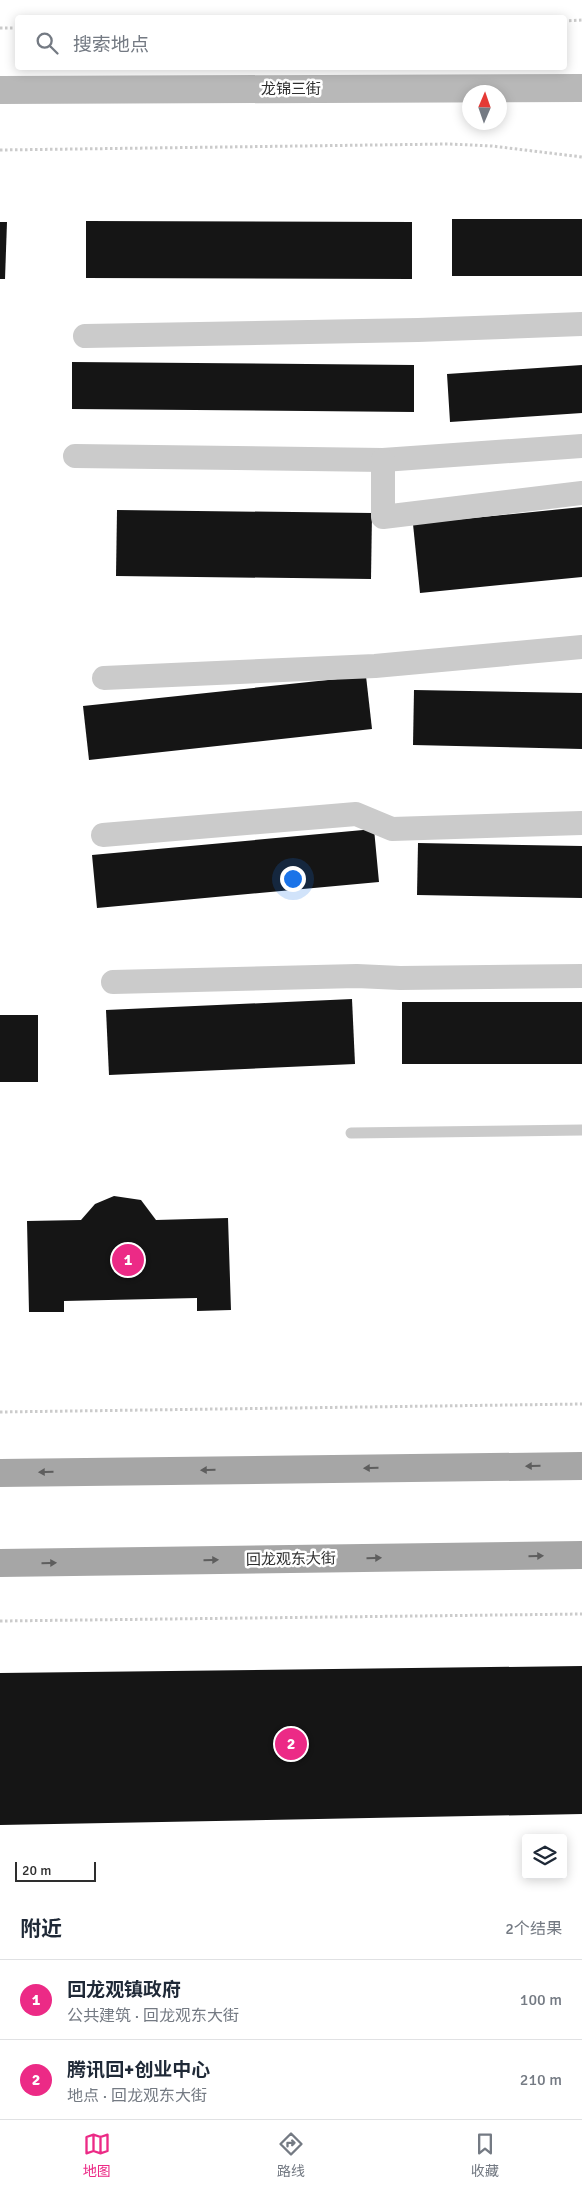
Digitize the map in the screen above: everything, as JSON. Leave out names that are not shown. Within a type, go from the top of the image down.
[{"type":"main road","points":[[0,1473],[582,1466]]},
{"type":"main road","name":"回龙观东大街","points":[[0,1563],[582,1555]]},
{"type":"street","name":"龙锦三街","points":[[0,90],[582,88]]},
{"type":"street","points":[[85,336],[418,330],[582,324]]},
{"type":"street","points":[[75,456],[383,460],[582,446]]},
{"type":"street","points":[[383,460],[383,517],[582,493]]},
{"type":"street","points":[[104,678],[374,666],[582,647]]},
{"type":"street","points":[[103,835],[356,814],[392,829],[582,823]]},
{"type":"street","points":[[113,982],[357,976],[400,978],[582,976]]},
{"type":"lane","points":[[351,1133],[582,1130]]},
{"type":"path","points":[[567,21],[582,20]]},
{"type":"path","points":[[0,28],[15,28]]},
{"type":"path","points":[[0,150],[449,144],[492,146],[582,157]]},
{"type":"path","points":[[0,1412],[582,1404]]},
{"type":"path","points":[[0,1622],[582,1614]]},
{"type":"building","points":[[452,219],[582,219],[582,276],[452,276]]},
{"type":"building","points":[[86,221],[412,222],[412,279],[86,278]]},
{"type":"building","points":[[0,222],[7,222],[5,279],[0,279]]},
{"type":"building","points":[[72,362],[414,365],[414,412],[72,409]]},
{"type":"building","points":[[582,365],[582,413],[450,422],[447,374]]},
{"type":"building","points":[[582,507],[582,577],[420,593],[413,524]]},
{"type":"building","points":[[117,510],[372,513],[371,579],[116,576]]},
{"type":"building","points":[[366,676],[372,729],[89,760],[83,706]]},
{"type":"building","points":[[414,690],[582,693],[582,749],[413,745]]},
{"type":"building","points":[[374,829],[379,882],[97,908],[92,855]]},
{"type":"building","points":[[418,843],[582,846],[582,898],[417,895]]},
{"type":"building","points":[[352,999],[355,1064],[109,1075],[106,1010]]},
{"type":"building","points":[[402,1002],[582,1002],[582,1064],[402,1064]]},
{"type":"building","points":[[0,1015],[38,1015],[38,1082],[0,1082]]},
{"type":"building","points":[[114,1196],[141,1200],[156,1220],[228,1218],[231,1310],[197,1311],[197,1298],[64,1301],[64,1312],[29,1312],[27,1221],[81,1220],[95,1204]]},
{"type":"building","points":[[582,1666],[582,1814],[0,1825],[0,1673]]},
{"type":"place","name":"回龙观镇政府","points":[[128,1260]]},
{"type":"place","name":"腾讯回+创业中心","points":[[291,1744]]}]
